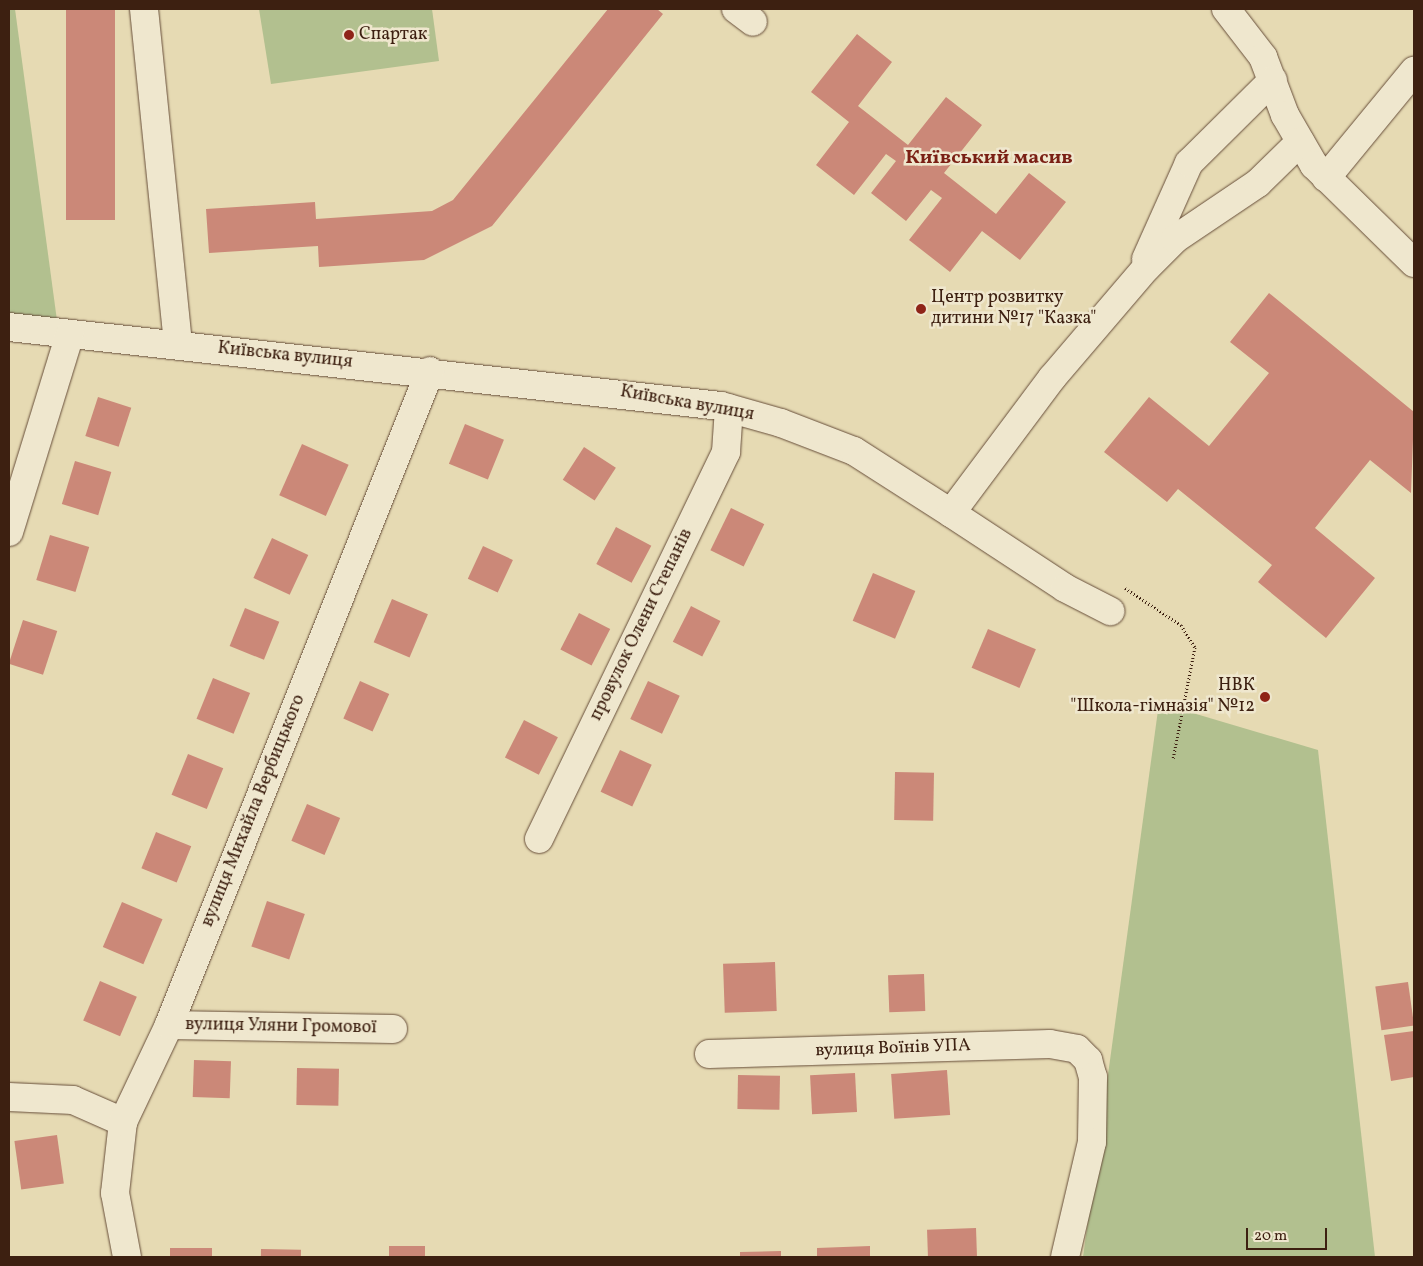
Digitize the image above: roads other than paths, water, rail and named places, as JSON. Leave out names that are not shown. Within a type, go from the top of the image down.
[{"type":"street","points":[[144,9],[178,345]]},
{"type":"street","points":[[1226,9],[1252,39],[1273,80],[1300,142],[1326,178],[1414,262]]},
{"type":"street","points":[[1326,178],[1414,71]]},
{"type":"street","points":[[1135,280],[1189,163],[1273,80]]},
{"type":"street","points":[[951,514],[1052,378],[1135,280],[1175,239],[1246,192],[1300,142]]},
{"type":"street","name":"Київська вулиця","points":[[9,326],[430,371],[729,408],[854,451],[1065,588],[1110,610]]},
{"type":"street","points":[[9,532],[70,334]]},
{"type":"street","name":"вулиця Михайла Вербицького","points":[[127,1257],[115,1193],[123,1122],[169,1025],[430,371]]},
{"type":"street","name":"провулок Олени Степанів","points":[[539,839],[726,452],[729,408]]},
{"type":"street","name":"вулиця Уляни Громової","points":[[169,1025],[393,1029]]},
{"type":"street","name":"вулиця Воїнів УПА","points":[[709,1054],[1050,1044],[1077,1049],[1088,1060],[1093,1077],[1092,1142],[1065,1257]]},
{"type":"street","points":[[9,1097],[73,1100],[123,1122]]},
{"type":"place","name":"Спартак","points":[[349,35]]},
{"type":"place","name":"Центр розвитку дитини №17 \"Казка\"","points":[[921,309]]},
{"type":"place","name":"НВК \"Школа-гімназія\" №12","points":[[1265,697]]},
{"type":"district","name":"Київський масив","points":[[989,158]]}]
